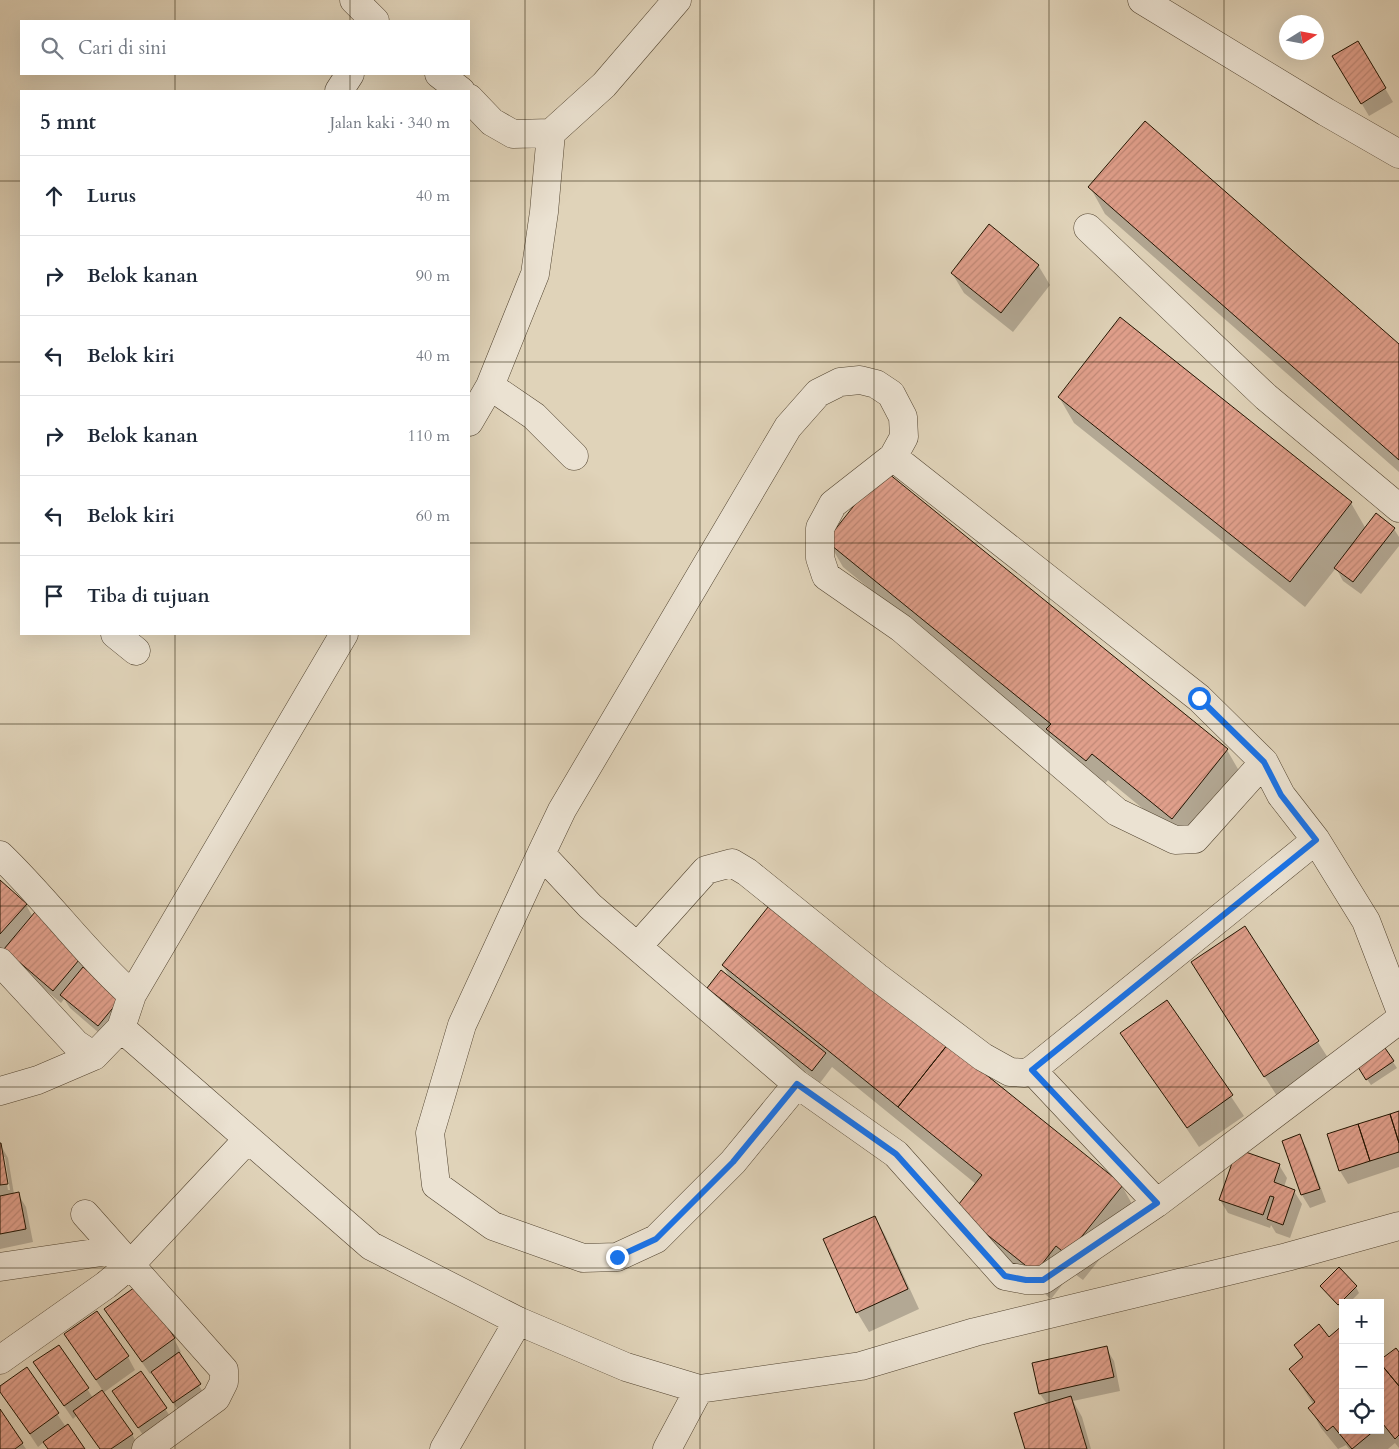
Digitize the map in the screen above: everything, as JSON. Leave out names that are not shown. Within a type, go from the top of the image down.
[{"type":"street","points":[[354,0],[374,20]]},
{"type":"street","points":[[470,99],[492,122],[513,134],[551,133],[604,85],[677,0]]},
{"type":"street","points":[[1142,0],[1399,154]]},
{"type":"street","points":[[341,90],[349,75]]},
{"type":"street","points":[[440,75],[460,90]]},
{"type":"street","points":[[470,420],[490,386],[535,274],[544,212],[551,133]]},
{"type":"street","points":[[1088,228],[1266,396],[1399,508]]},
{"type":"street","points":[[797,1084],[733,1162],[656,1239],[617,1257],[583,1258],[493,1226],[436,1185],[430,1133],[462,1025],[562,810],[788,427],[818,393],[833,385],[850,381],[876,384],[891,394],[903,417],[904,424],[904,437],[893,457],[833,504],[820,528],[820,558],[826,576],[902,628],[1117,812],[1175,840],[1195,839],[1264,762]]},
{"type":"street","points":[[490,386],[534,416],[574,456]]},
{"type":"street","points":[[893,457],[1199,698],[1264,762],[1281,795],[1316,840],[1366,921],[1399,1007]]},
{"type":"street","points":[[116,635],[136,650]]},
{"type":"street","points":[[0,1091],[38,1080],[94,1056],[121,1028],[132,995],[343,635]]},
{"type":"street","points":[[638,946],[706,870],[732,863],[747,872],[877,977],[983,1057],[1010,1072],[1026,1073],[1316,840]]},
{"type":"street","points":[[541,854],[590,906],[797,1084],[896,1154],[1005,1276],[1026,1280],[1043,1280],[1157,1203],[1399,1020]]},
{"type":"street","points":[[0,856],[20,874],[106,971],[132,995]]},
{"type":"street","points":[[0,962],[76,1044],[94,1056]]},
{"type":"street","points":[[121,1028],[247,1140],[371,1246],[518,1321],[626,1367],[699,1388],[862,1366],[976,1332],[1287,1257],[1399,1226]]},
{"type":"street","points":[[0,1068],[38,1080]]},
{"type":"street","points":[[1032,1070],[1157,1203]]},
{"type":"street","points":[[0,1360],[106,1285],[123,1258],[247,1140]]},
{"type":"street","points":[[85,1214],[224,1370],[224,1382],[216,1398],[146,1449]]},
{"type":"street","points":[[0,1267],[123,1258]]},
{"type":"street","points":[[444,1449],[518,1321]]},
{"type":"street","points":[[667,1449],[699,1388]]},
{"type":"building","points":[[1358,41],[1386,88],[1361,104],[1332,56]]},
{"type":"building","points":[[1145,121],[1399,344],[1399,460],[1088,187]]},
{"type":"building","points":[[989,224],[1039,265],[1001,313],[951,273]]},
{"type":"building","points":[[1120,317],[1352,502],[1290,582],[1058,397]]},
{"type":"building","points":[[883,469],[1228,749],[1172,819],[1092,754],[1086,761],[1046,729],[1051,724],[826,541]]},
{"type":"building","points":[[1376,513],[1395,528],[1353,582],[1334,568]]},
{"type":"building","points":[[0,880],[27,904],[0,934]]},
{"type":"building","points":[[772,902],[948,1044],[898,1107],[722,965]]},
{"type":"building","points":[[35,912],[84,954],[53,991],[4,949]]},
{"type":"building","points":[[1245,926],[1319,1041],[1264,1077],[1191,962]]},
{"type":"building","points":[[83,967],[121,998],[98,1026],[60,995]]},
{"type":"building","points":[[721,970],[826,1053],[812,1071],[707,988]]},
{"type":"building","points":[[1167,1000],[1233,1095],[1187,1128],[1120,1033]]},
{"type":"building","points":[[948,1044],[1123,1185],[1067,1255],[1056,1246],[1035,1273],[955,1209],[982,1175],[898,1107]]},
{"type":"building","points":[[1385,1048],[1394,1061],[1366,1080],[1358,1067]]},
{"type":"building","points":[[1399,1111],[1399,1143],[1390,1114]]},
{"type":"building","points":[[1390,1114],[1399,1143],[1399,1152],[1370,1161],[1358,1124]]},
{"type":"building","points":[[1358,1124],[1370,1161],[1339,1171],[1327,1134]]},
{"type":"building","points":[[1300,1134],[1320,1189],[1301,1195],[1282,1141]]},
{"type":"building","points":[[0,1143],[8,1184],[0,1185]]},
{"type":"building","points":[[1237,1149],[1280,1164],[1274,1182],[1295,1190],[1283,1225],[1267,1219],[1274,1197],[1270,1196],[1263,1215],[1219,1200]]},
{"type":"building","points":[[19,1192],[26,1229],[0,1234],[0,1196]]},
{"type":"building","points":[[875,1216],[908,1289],[856,1313],[823,1239]]},
{"type":"building","points":[[1339,1267],[1357,1286],[1344,1299],[1339,1299],[1338,1305],[1320,1286]]},
{"type":"building","points":[[138,1285],[175,1338],[142,1362],[104,1309]]},
{"type":"building","points":[[97,1311],[129,1356],[96,1380],[64,1334]]},
{"type":"building","points":[[1319,1324],[1329,1337],[1339,1328],[1339,1433],[1333,1426],[1327,1431],[1308,1408],[1315,1402],[1289,1369],[1303,1357],[1294,1345]]},
{"type":"building","points":[[59,1345],[89,1388],[64,1406],[33,1362]]},
{"type":"building","points":[[1107,1346],[1114,1377],[1039,1394],[1032,1363]]},
{"type":"building","points":[[1396,1348],[1399,1352],[1399,1386],[1384,1368],[1384,1357]]},
{"type":"building","points":[[179,1352],[201,1384],[173,1403],[151,1372]]},
{"type":"building","points":[[27,1367],[59,1413],[30,1434],[0,1392],[0,1386]]},
{"type":"building","points":[[1384,1368],[1399,1386],[1399,1435],[1395,1439],[1384,1425]]},
{"type":"building","points":[[141,1371],[167,1408],[138,1428],[112,1391]]},
{"type":"building","points":[[102,1390],[133,1434],[111,1449],[100,1449],[73,1411]]},
{"type":"building","points":[[1071,1396],[1087,1449],[1025,1449],[1014,1413]]},
{"type":"building","points":[[0,1409],[23,1443],[15,1449],[0,1449]]},
{"type":"building","points":[[68,1424],[85,1449],[48,1449],[43,1442]]},
{"type":"building","points":[[1340,1434],[1370,1434],[1352,1449]]},
{"type":"route","points":[[617,1257],[656,1239],[733,1162],[797,1084],[896,1154],[1005,1276],[1026,1280],[1043,1280],[1157,1203],[1032,1070],[1316,840],[1281,795],[1264,762],[1199,698]]}]
